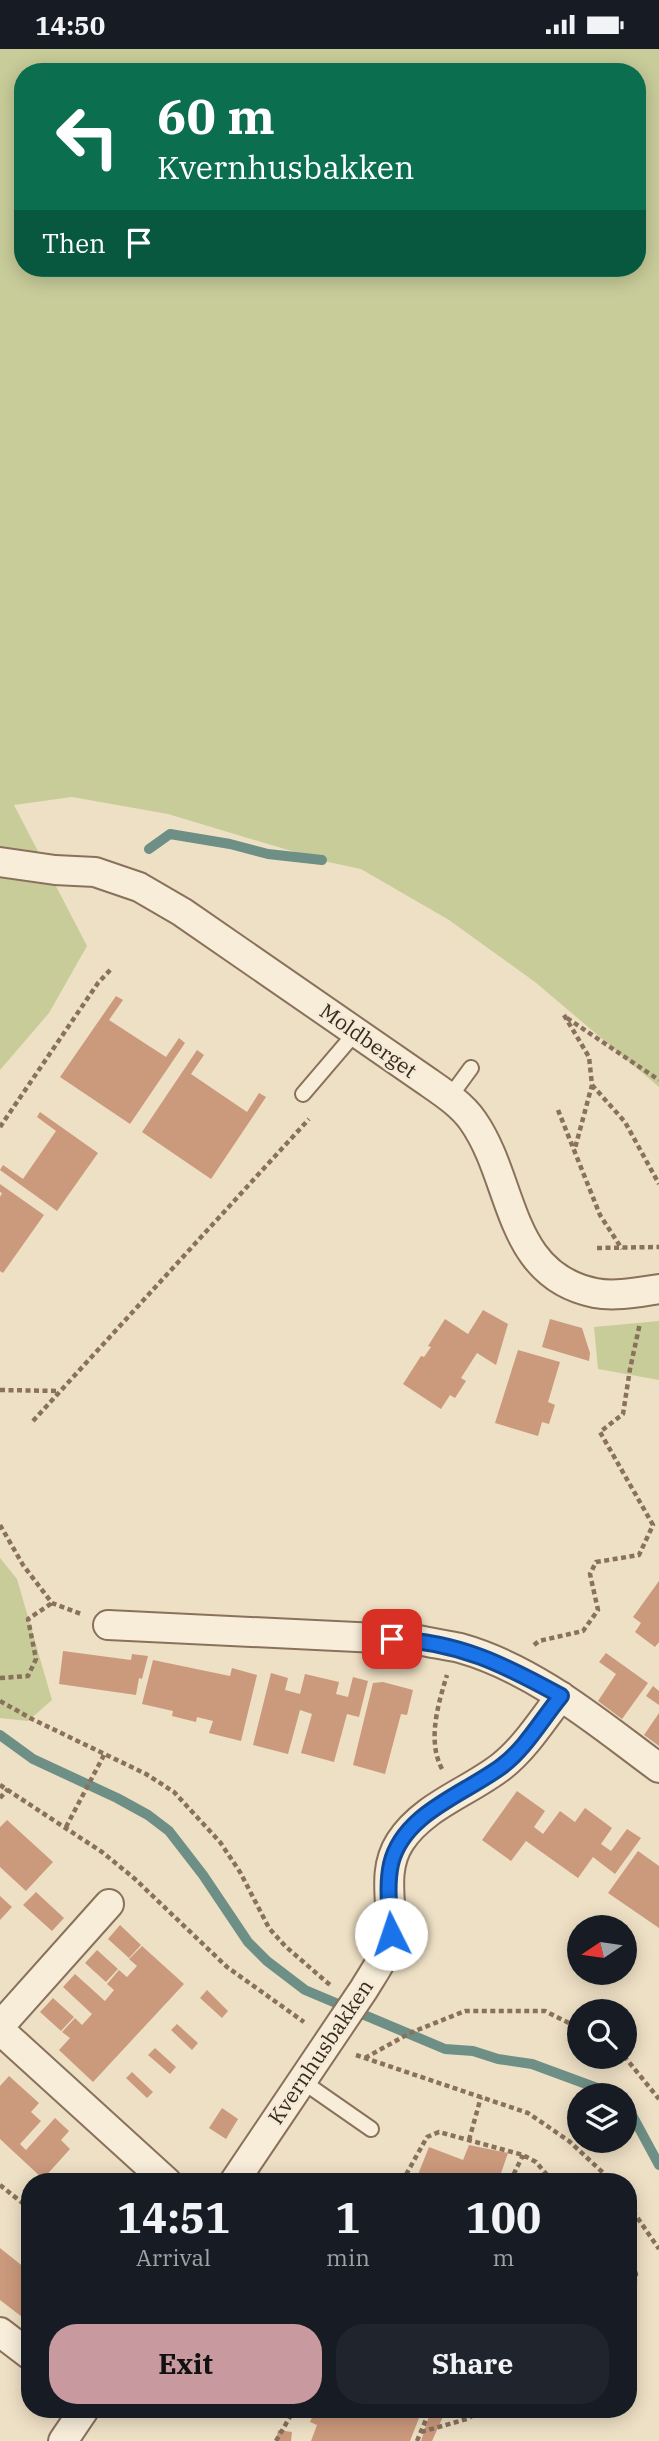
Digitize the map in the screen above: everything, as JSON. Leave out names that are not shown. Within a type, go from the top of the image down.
[{"type":"street","name":"Moldberget","points":[[0,862],[55,870],[95,872],[139,887],[183,912],[449,1098],[472,1119],[483,1138],[522,1236],[544,1268],[561,1280],[596,1293],[659,1289]]},
{"type":"street","points":[[108,1625],[418,1640],[461,1649],[508,1667],[561,1696],[659,1768]]},
{"type":"street","name":"Kvernhusbakken","points":[[240,2173],[365,1989],[383,1955],[391,1934],[388,1890],[391,1863],[400,1843],[420,1819],[503,1765],[561,1696]]},
{"type":"street","points":[[109,1905],[0,2028],[157,2173]]},
{"type":"street","points":[[0,2332],[21,2348]]},
{"type":"street","points":[[63,2441],[79,2418]]},
{"type":"lane","points":[[303,1094],[356,1032]]},
{"type":"lane","points":[[449,1098],[471,1069]]},
{"type":"lane","points":[[302,2081],[371,2129]]},
{"type":"path","points":[[0,1127],[97,983],[111,969]]},
{"type":"path","points":[[574,1152],[592,1085],[589,1057],[564,1015],[659,1080]]},
{"type":"path","points":[[592,1085],[625,1122],[659,1184]]},
{"type":"path","points":[[558,1110],[600,1215],[622,1249]]},
{"type":"path","points":[[33,1421],[313,1115]]},
{"type":"path","points":[[597,1248],[659,1247]]},
{"type":"path","points":[[508,1667],[539,1640],[583,1631],[598,1610],[590,1574],[596,1562],[639,1555],[656,1525],[600,1432],[623,1414],[629,1369],[641,1321]]},
{"type":"path","points":[[0,1390],[60,1391]]},
{"type":"path","points":[[0,1525],[23,1565],[52,1603],[108,1625]]},
{"type":"path","points":[[0,1678],[28,1676],[36,1659],[28,1619],[52,1603]]},
{"type":"path","points":[[436,1756],[434,1730],[446,1677],[452,1665]]},
{"type":"path","points":[[0,1701],[146,1774],[174,1792],[220,1842],[240,1872],[269,1928],[285,1947],[333,1987]]},
{"type":"path","points":[[66,1827],[104,1755]]},
{"type":"path","points":[[0,1784],[66,1827],[135,1879],[227,1967],[310,2027]]},
{"type":"path","points":[[0,1798],[8,1789]]},
{"type":"path","points":[[365,2058],[410,2032],[465,2011],[545,2011],[567,2022]]},
{"type":"path","points":[[348,2052],[528,2113],[569,2141],[603,2173]]},
{"type":"path","points":[[635,2069],[659,2099]]},
{"type":"path","points":[[470,2140],[481,2097]]},
{"type":"path","points":[[407,2173],[427,2137],[439,2132],[523,2155],[536,2162],[545,2173]]},
{"type":"path","points":[[514,2173],[523,2155]]},
{"type":"path","points":[[0,2185],[21,2202]]},
{"type":"path","points":[[637,2217],[659,2249]]},
{"type":"path","points":[[276,2441],[289,2418]]},
{"type":"path","points":[[417,2441],[427,2418]]},
{"type":"path","points":[[421,2432],[469,2418]]},
{"type":"green space","points":[[0,49],[659,49],[659,1087],[535,982],[449,920],[361,869],[328,862],[168,814],[72,797],[14,805],[87,946],[49,1013],[0,1070]]},
{"type":"green space","points":[[659,1321],[659,1380],[598,1369],[594,1327]]},
{"type":"green space","points":[[0,1558],[17,1579],[52,1700],[28,1721],[0,1718]]},
{"type":"building","points":[[116,996],[123,1000],[109,1020],[166,1057],[179,1038],[185,1043],[130,1124],[60,1077]]},
{"type":"building","points":[[197,1050],[204,1055],[191,1074],[247,1112],[259,1093],[266,1097],[211,1179],[142,1132]]},
{"type":"building","points":[[40,1112],[98,1153],[57,1211],[0,1170],[3,1165],[23,1179],[56,1131],[37,1117]]},
{"type":"building","points":[[0,1184],[44,1215],[3,1273],[0,1271]]},
{"type":"building","points":[[483,1310],[508,1324],[496,1365],[477,1353],[461,1378],[466,1381],[455,1398],[450,1395],[441,1409],[403,1384],[421,1356],[424,1357],[431,1347],[428,1346],[445,1319],[468,1334]]},
{"type":"building","points":[[550,1319],[582,1328],[590,1353],[589,1361],[542,1347]]},
{"type":"building","points":[[518,1350],[560,1362],[548,1402],[555,1405],[549,1424],[542,1422],[538,1436],[495,1423]]},
{"type":"building","points":[[659,1581],[659,1642],[655,1647],[635,1632],[641,1623],[633,1617]]},
{"type":"building","points":[[63,1651],[131,1660],[132,1654],[148,1656],[142,1679],[139,1678],[136,1695],[59,1684]]},
{"type":"building","points":[[606,1653],[648,1683],[622,1719],[598,1701],[616,1674],[599,1662]]},
{"type":"building","points":[[153,1660],[230,1676],[232,1668],[257,1675],[241,1741],[209,1733],[213,1721],[197,1717],[196,1722],[172,1716],[173,1711],[142,1704]]},
{"type":"building","points":[[271,1673],[288,1678],[285,1690],[300,1694],[305,1674],[339,1682],[336,1694],[348,1697],[353,1677],[368,1681],[359,1717],[347,1714],[334,1762],[301,1753],[312,1714],[300,1710],[288,1754],[253,1745]]},
{"type":"building","points":[[383,1682],[413,1690],[407,1715],[401,1714],[385,1774],[353,1765],[373,1683]]},
{"type":"building","points":[[653,1686],[659,1691],[659,1705],[646,1696]]},
{"type":"building","points":[[659,1713],[659,1746],[644,1735]]},
{"type":"building","points":[[517,1791],[545,1811],[534,1827],[543,1834],[560,1811],[575,1822],[585,1808],[612,1828],[601,1844],[611,1851],[627,1829],[641,1838],[615,1874],[593,1857],[578,1878],[526,1841],[511,1861],[482,1840]]},
{"type":"building","points":[[7,1820],[53,1862],[26,1891],[0,1867],[0,1827]]},
{"type":"building","points":[[638,1851],[659,1866],[659,1928],[608,1893]]},
{"type":"building","points":[[36,1892],[64,1918],[52,1931],[23,1905]]},
{"type":"building","points":[[0,1896],[12,1907],[0,1920]]},
{"type":"building","points":[[120,1925],[141,1945],[129,1958],[108,1939]]},
{"type":"building","points":[[142,1946],[184,1984],[93,2082],[59,2050],[70,2038],[62,2032],[75,2018],[82,2025],[92,2014],[63,1987],[75,1974],[105,2001],[114,1990],[107,1984],[119,1970],[127,1977],[137,1966],[129,1959]]},
{"type":"building","points":[[97,1950],[118,1969],[106,1982],[85,1963]]},
{"type":"building","points":[[207,1990],[228,2011],[222,2018],[200,1998]]},
{"type":"building","points":[[53,1998],[74,2017],[61,2031],[40,2012]]},
{"type":"building","points":[[177,2024],[198,2043],[192,2050],[171,2030]]},
{"type":"building","points":[[155,2048],[176,2067],[170,2074],[148,2055]]},
{"type":"building","points":[[132,2072],[153,2092],[147,2098],[126,2078]]},
{"type":"building","points":[[9,2076],[39,2103],[31,2112],[41,2121],[20,2144],[26,2150],[55,2118],[69,2131],[61,2140],[70,2149],[48,2173],[37,2173],[0,2139],[0,2086]]},
{"type":"building","points":[[222,2108],[238,2119],[226,2139],[209,2128]]},
{"type":"building","points":[[469,2145],[508,2153],[501,2173],[419,2173],[429,2147],[463,2160]]},
{"type":"building","points":[[0,2248],[21,2265],[21,2316],[0,2300]]},
{"type":"building","points":[[312,2418],[419,2418],[410,2441],[311,2441],[317,2425],[310,2422]]},
{"type":"building","points":[[428,2418],[442,2418],[432,2441],[421,2441]]},
{"type":"building","points":[[278,2430],[292,2432],[291,2441],[276,2441]]},
{"type":"waterway","points":[[149,849],[170,834],[230,844],[268,854],[322,860]]},
{"type":"waterway","points":[[0,1735],[33,1759],[117,1798],[148,1815],[169,1831],[203,1875],[248,1942],[267,1961],[305,1990],[445,2049],[473,2051],[498,2059],[532,2064],[583,2083]]},
{"type":"waterway","points":[[637,2124],[659,2165]]},
{"type":"route","points":[[391,1934],[388,1890],[391,1863],[400,1843],[420,1819],[503,1765],[561,1696],[508,1667],[461,1649],[418,1640],[392,1639]]}]
